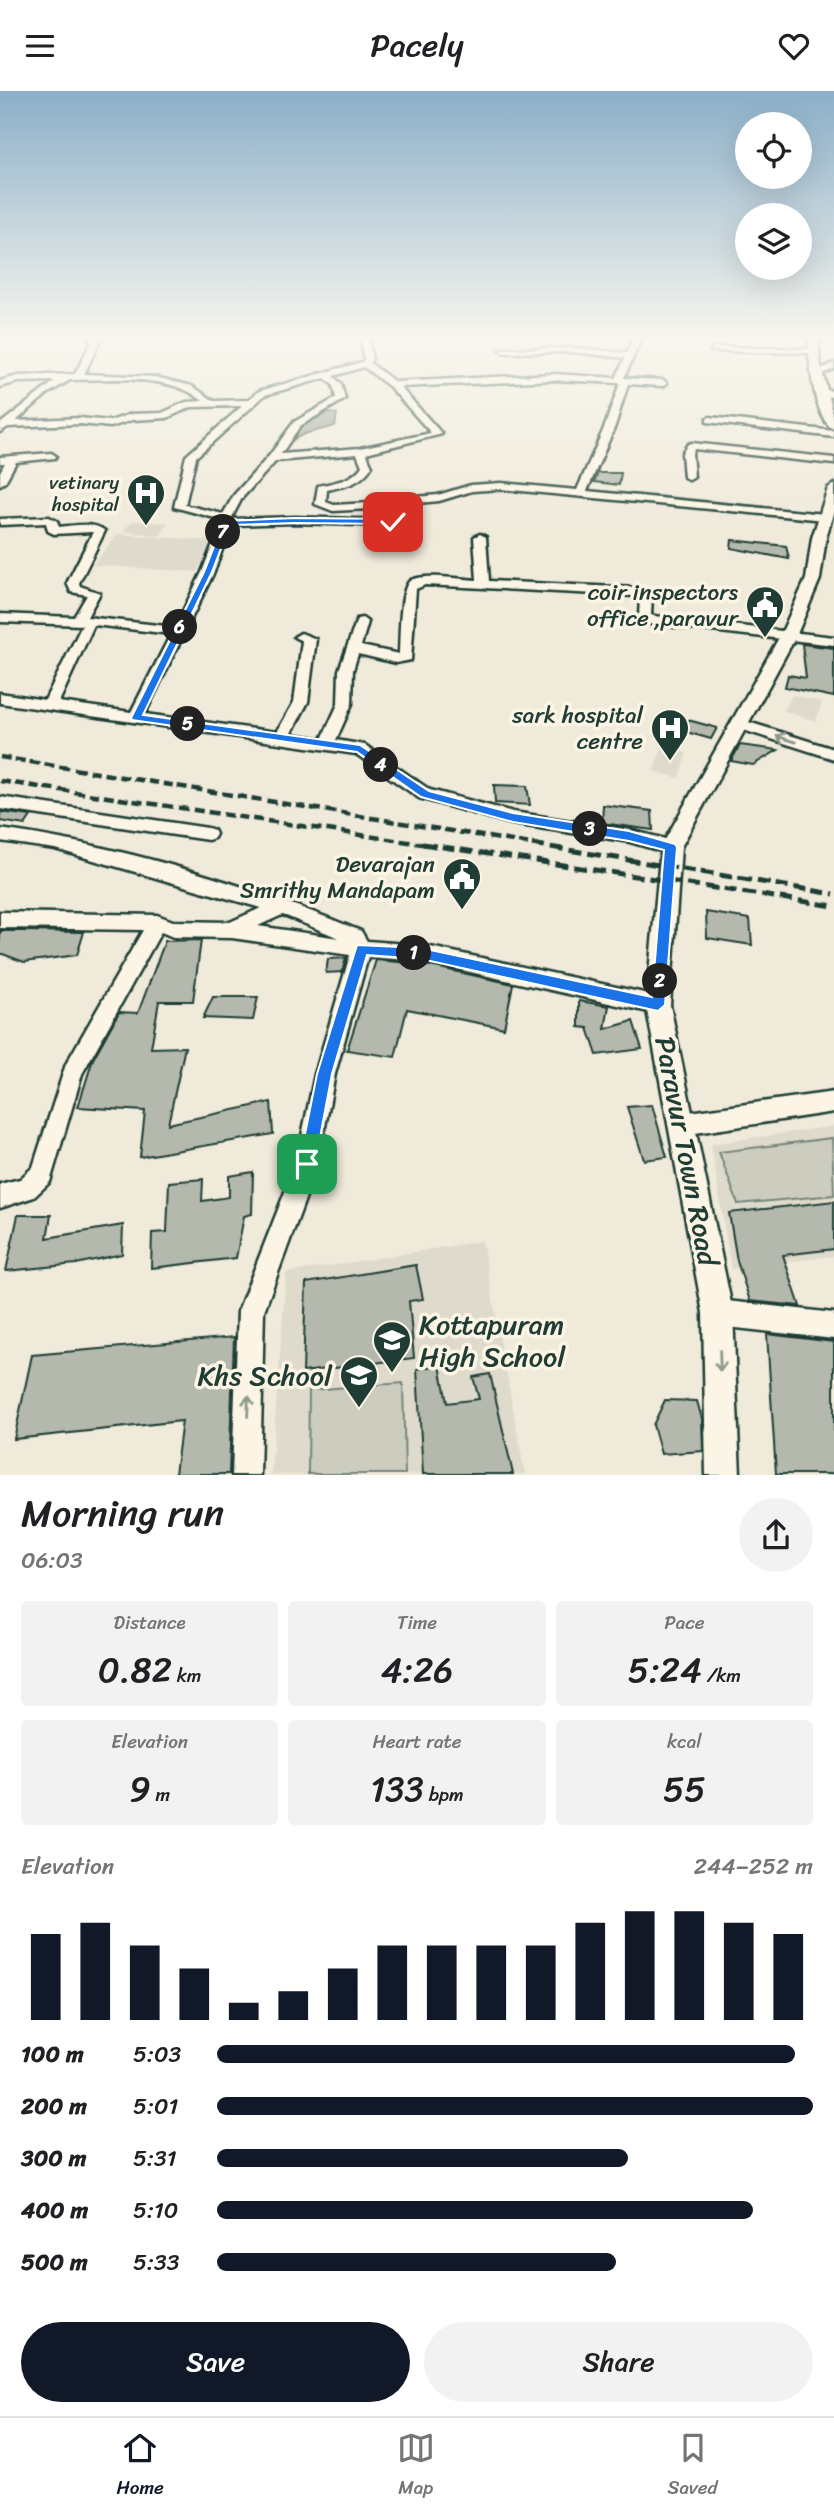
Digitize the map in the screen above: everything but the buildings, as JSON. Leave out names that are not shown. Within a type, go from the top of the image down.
[{"type":"main road","points":[[829,402],[832,423]]},
{"type":"main road","name":"Paravur Town Road","points":[[723,1475],[718,1313],[658,1005],[671,847],[789,634],[813,579],[819,538],[834,488]]},
{"type":"street","points":[[3,427],[36,402]]},
{"type":"street","points":[[210,402],[213,405]]},
{"type":"street","points":[[136,718],[208,572],[226,521],[238,497],[273,458],[297,424],[336,402]]},
{"type":"street","points":[[273,458],[360,451],[437,434],[408,402]]},
{"type":"street","points":[[581,493],[610,426],[616,402]]},
{"type":"street","points":[[3,427],[80,421],[111,424],[131,417],[164,416],[189,404],[250,403]]},
{"type":"street","points":[[250,403],[194,453],[183,485],[180,508],[226,521],[390,523],[393,522],[391,506]]},
{"type":"street","points":[[710,420],[834,434]]},
{"type":"street","points":[[690,477],[687,453],[691,446],[834,461]]},
{"type":"street","points":[[360,451],[368,466],[362,476],[353,482],[321,488],[320,504],[333,507],[391,506],[395,502],[447,497],[471,488],[490,487],[581,493],[825,517]]},
{"type":"street","points":[[0,460],[51,456]]},
{"type":"street","points":[[0,482],[12,459]]},
{"type":"street","points":[[0,522],[49,520],[53,523],[54,531],[92,528],[99,531],[73,583],[75,589],[94,593],[50,705]]},
{"type":"street","points":[[480,537],[483,584]]},
{"type":"street","points":[[354,649],[396,659],[406,657],[410,589],[415,583],[425,581],[638,591],[646,596],[645,616],[650,620],[834,641]]},
{"type":"street","points":[[0,618],[85,620],[179,631]]},
{"type":"street","points":[[326,746],[345,705],[346,670],[362,621]]},
{"type":"street","points":[[282,738],[301,702],[309,639],[301,637]]},
{"type":"street","points":[[0,698],[360,749],[404,781],[435,797],[513,818],[629,836],[671,847]]},
{"type":"street","points":[[739,724],[834,754]]},
{"type":"street","points":[[0,803],[208,834]]},
{"type":"street","points":[[0,835],[55,843],[132,862],[281,907],[354,936],[362,949],[325,1074],[307,1164],[251,1311],[247,1475]]},
{"type":"street","points":[[232,930],[281,907]]},
{"type":"street","points":[[0,920],[157,923],[173,929],[232,930],[362,949],[421,953],[658,1005]]},
{"type":"street","points":[[0,1196],[26,1189],[41,1174],[73,1071],[157,923]]},
{"type":"street","points":[[681,1124],[834,1102]]},
{"type":"street","points":[[718,1313],[834,1325]]},
{"type":"shaded area","points":[[328,413],[337,414],[335,426],[304,434],[289,442],[302,425]]},
{"type":"shaded area","name":"vetinary hospital","points":[[133,521],[168,523],[160,536],[123,531]]},
{"type":"shaded area","points":[[118,534],[212,541],[197,572],[93,565]]},
{"type":"shaded area","points":[[792,695],[822,702],[816,721],[784,711]]},
{"type":"shaded area","name":"sark hospital centre","points":[[662,748],[687,753],[679,778],[653,771]]},
{"type":"shaded area","points":[[834,1126],[834,1256],[731,1269],[711,1144]]},
{"type":"shaded area","points":[[832,1138],[834,1195],[738,1204],[719,1152]]},
{"type":"shaded area","name":"Kottapuram High School","points":[[482,1241],[525,1474],[271,1475],[286,1273]]},
{"type":"shaded area","points":[[403,1383],[405,1474],[308,1474],[309,1390]]},
{"type":"railway","points":[[0,757],[543,846]]},
{"type":"railway","points":[[0,781],[435,846]]},
{"type":"railway","points":[[423,844],[834,906]]},
{"type":"railway","points":[[532,844],[834,894]]},
{"type":"place","name":"vetinary hospital","points":[[146,527]]},
{"type":"place","name":"coir inspectors office ,paravur","points":[[765,639]]},
{"type":"place","name":"sark hospital centre","points":[[670,762]]},
{"type":"place","name":"Devarajan Smrithy Mandapam","points":[[462,911]]},
{"type":"place","name":"Kottapuram High School","points":[[392,1374]]},
{"type":"place","name":"Khs School","points":[[359,1409]]},
{"type":"route","points":[[307,1164],[325,1074],[362,949],[421,953],[658,1005],[671,847],[629,836],[513,818],[425,794],[385,769],[360,749],[136,718],[208,572],[227,523],[295,520],[384,524],[393,522]]}]
